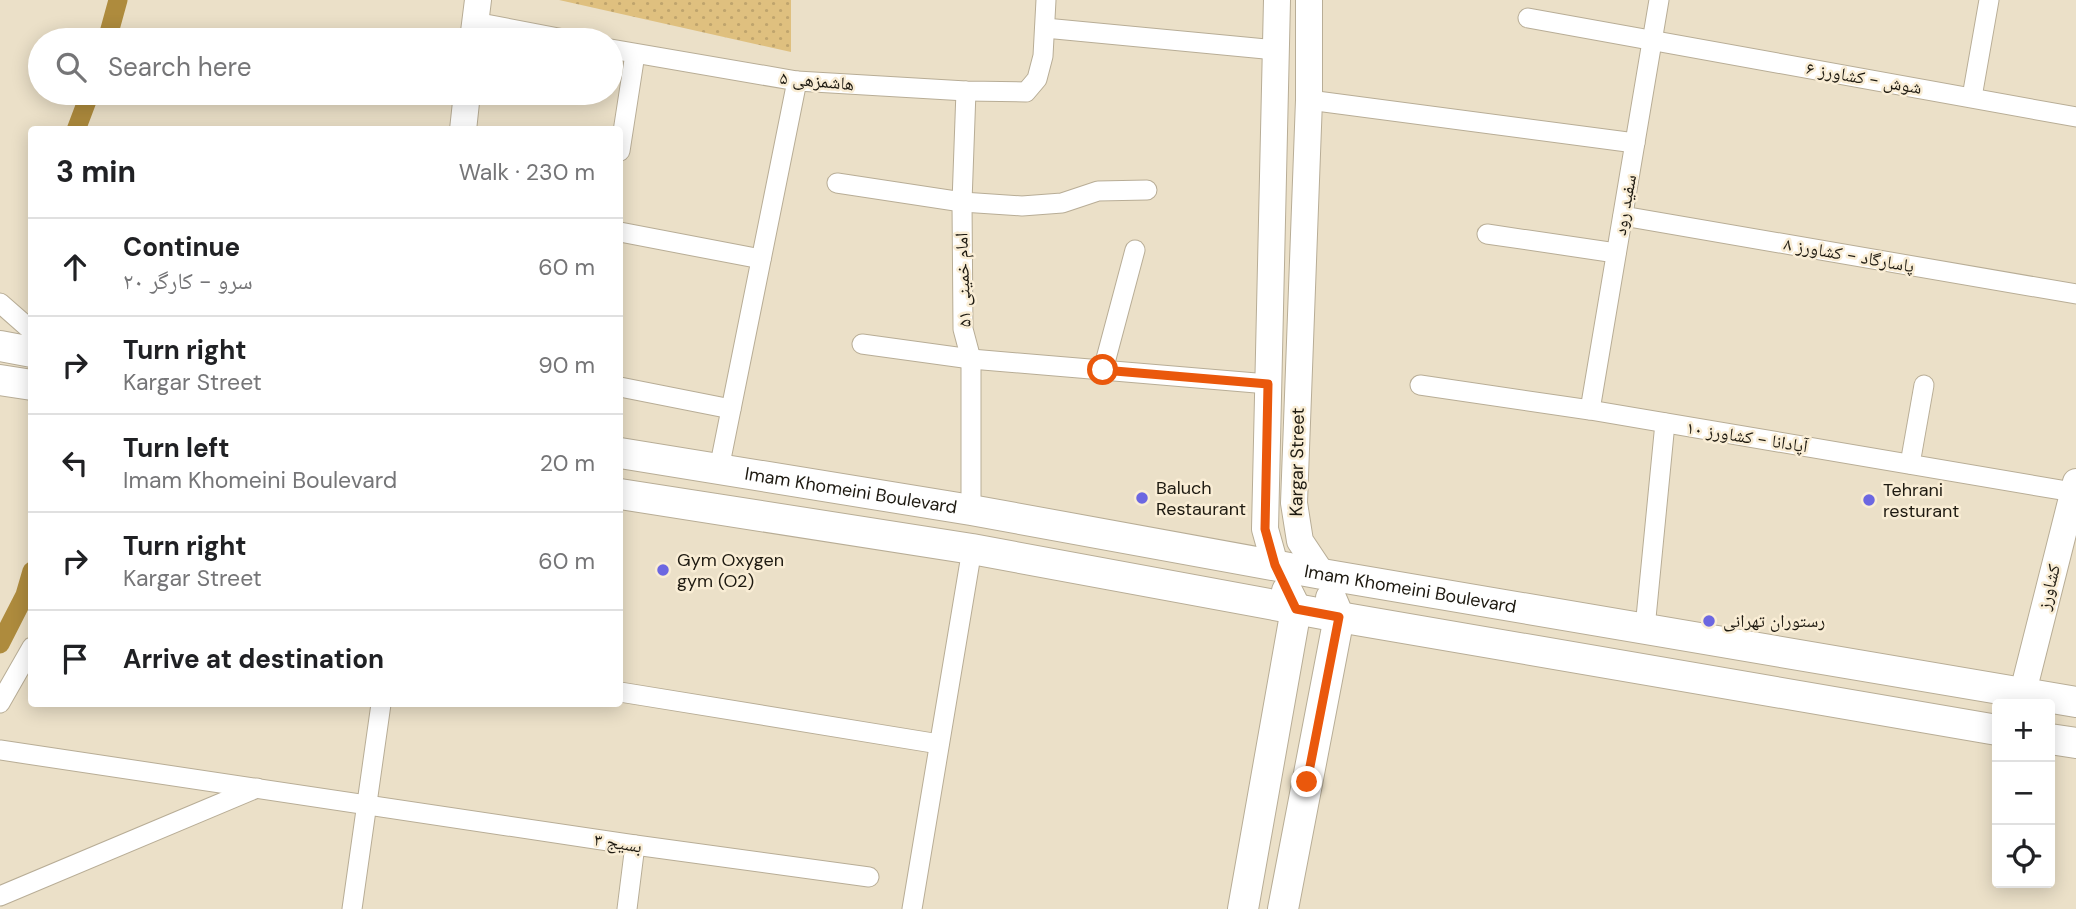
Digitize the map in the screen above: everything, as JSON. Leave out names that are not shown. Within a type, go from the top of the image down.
[{"type":"main road","name":"Kargar Street","points":[[1277,0],[1265,529],[1275,565],[1296,609]]},
{"type":"main road","name":"Kargar Street","points":[[1309,0],[1309,100],[1294,503],[1300,541],[1322,574],[1339,617]]},
{"type":"main road","points":[[1275,98],[1309,100]]},
{"type":"main road","points":[[463,126],[466,105]]},
{"type":"main road","points":[[0,346],[28,351]]},
{"type":"main road","points":[[0,380],[28,384]]},
{"type":"main road","name":"Imam Khomeini Boulevard","points":[[623,453],[971,510],[1322,574],[2076,702]]},
{"type":"main road","name":"کشاورز","points":[[2023,692],[2075,487]]},
{"type":"main road","points":[[623,494],[972,549],[1339,617],[1992,729]]},
{"type":"main road","points":[[1243,909],[1296,609]]},
{"type":"main road","points":[[1283,909],[1339,617]]},
{"type":"main road","points":[[2055,740],[2076,743]]},
{"type":"main road","points":[[1266,771],[1272,762],[1281,758],[1292,758],[1301,763],[1307,782]]},
{"type":"street","points":[[1046,0],[1045,28],[1276,50]]},
{"type":"street","name":"سفید رود","points":[[1590,410],[1660,0]]},
{"type":"street","points":[[1972,97],[1989,0]]},
{"type":"street","name":"شوش - کشاورز ۶","points":[[1528,18],[2076,117]]},
{"type":"street","points":[[476,21],[510,28]]},
{"type":"street","name":"هاشمزهی ۵","points":[[623,52],[797,81],[1026,92],[1037,79],[1043,56],[1045,28]]},
{"type":"street","points":[[623,131],[635,54]]},
{"type":"street","points":[[719,469],[797,81]]},
{"type":"street","name":"امام خمینی ۵۱","points":[[966,91],[962,202],[963,329],[971,359],[971,510]]},
{"type":"street","points":[[1309,100],[1635,143]]},
{"type":"street","points":[[837,183],[962,202],[1022,205],[1062,203],[1098,191],[1147,190]]},
{"type":"street","name":"پاسارگاد - کشاورز ۸","points":[[1623,216],[2076,295]]},
{"type":"street","points":[[623,233],[761,258]]},
{"type":"street","points":[[1487,234],[1616,253]]},
{"type":"street","points":[[1103,370],[1135,250]]},
{"type":"street","points":[[0,303],[28,328]]},
{"type":"street","points":[[862,344],[971,359],[1268,384]]},
{"type":"street","name":"آپادانا - کشاورز ۱۰","points":[[1420,385],[1590,410],[1910,464],[2075,487]]},
{"type":"street","points":[[1910,464],[1924,385]]},
{"type":"street","points":[[623,388],[731,409]]},
{"type":"street","points":[[1645,628],[1665,423]]},
{"type":"street","points":[[912,909],[972,549]]},
{"type":"street","points":[[0,703],[28,654]]},
{"type":"street","points":[[623,692],[939,744]]},
{"type":"street","points":[[352,909],[381,707]]},
{"type":"street","name":"بسیج ۳","points":[[0,750],[635,845],[869,877]]},
{"type":"street","points":[[0,896],[258,788]]},
{"type":"street","points":[[627,909],[635,845]]},
{"type":"shaded area","points":[[559,0],[791,0],[791,52]]},
{"type":"waterway","points":[[110,28],[118,0]]},
{"type":"waterway","points":[[78,126],[85,105]]},
{"type":"waterway","points":[[0,644],[28,585]]},
{"type":"place","name":"Baluch Restaurant","points":[[1142,498]]},
{"type":"place","name":"Tehrani resturant","points":[[1869,500]]},
{"type":"place","name":"Gym Oxygen gym (O2)","points":[[663,570]]},
{"type":"place","name":"رستوران تهرانی","points":[[1709,621]]},
{"type":"route","points":[[1103,370],[1268,384],[1265,529],[1275,565],[1296,609],[1339,617],[1307,782]]}]
